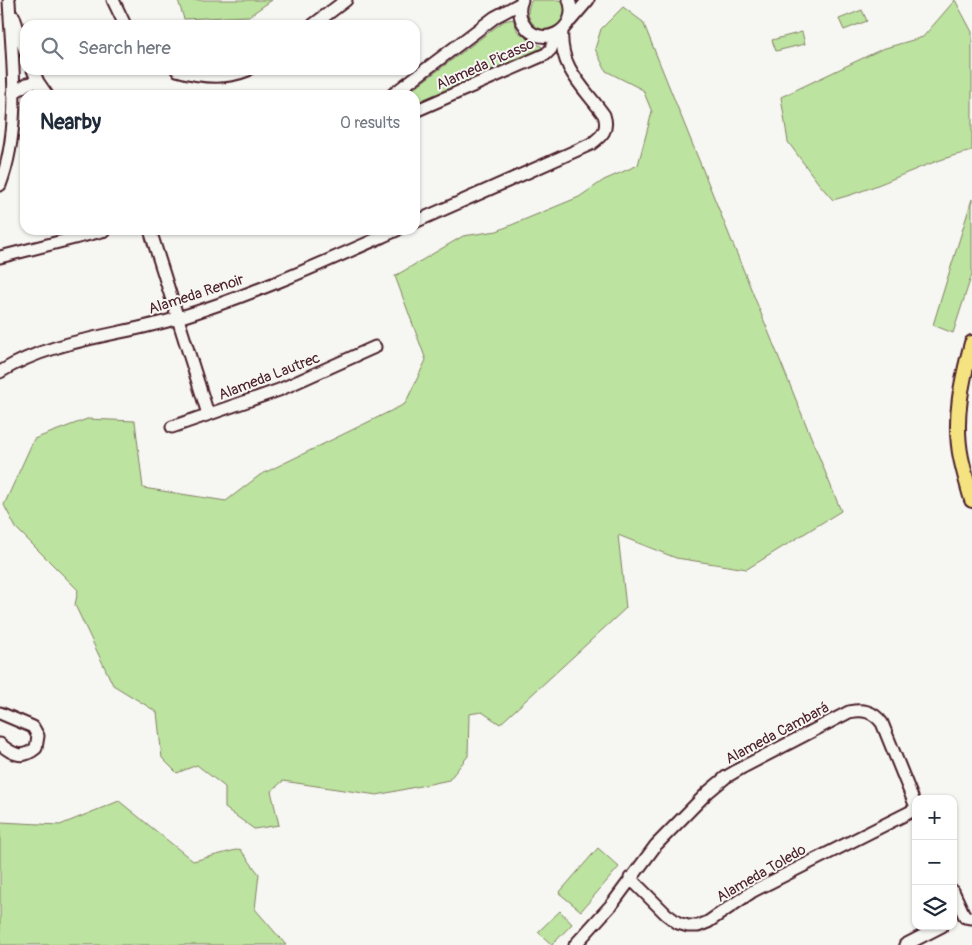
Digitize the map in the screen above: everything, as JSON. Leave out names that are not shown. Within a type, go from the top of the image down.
[{"type":"main road","points":[[972,343],[962,383],[958,422],[961,457],[972,500]]},
{"type":"main road","points":[[972,380],[967,419],[967,437],[972,469]]},
{"type":"street","points":[[9,0],[20,34]]},
{"type":"street","points":[[0,185],[9,153],[13,126],[9,0]]},
{"type":"street","points":[[113,0],[123,20]]},
{"type":"street","points":[[320,20],[346,0]]},
{"type":"street","name":"Alameda Picasso","points":[[522,1],[520,12],[526,27],[539,36],[547,36],[562,30],[588,0]]},
{"type":"street","name":"Alameda Picasso","points":[[420,74],[495,17],[522,1]]},
{"type":"street","name":"Alameda Picasso","points":[[420,109],[546,54],[571,17],[570,1]]},
{"type":"street","points":[[420,220],[591,144],[604,133],[606,122],[604,115],[568,66],[563,55],[561,43],[562,30]]},
{"type":"street","points":[[34,75],[44,90]]},
{"type":"street","points":[[199,75],[208,77],[230,75]]},
{"type":"street","name":"Alameda Picasso","points":[[399,90],[418,75]]},
{"type":"street","points":[[13,93],[27,84],[38,82]]},
{"type":"street","points":[[0,257],[86,235]]},
{"type":"street","points":[[152,235],[208,414]]},
{"type":"street","name":"Alameda Renoir","points":[[0,372],[33,355],[55,348],[178,318],[268,286],[385,235]]},
{"type":"street","name":"Alameda Lautrec","points":[[172,427],[279,390],[375,348]]},
{"type":"street","name":"Alameda Cambará","points":[[574,945],[613,903],[656,845],[708,792],[726,777],[849,712],[865,710],[878,717],[912,798]]},
{"type":"street","points":[[0,713],[33,726],[38,736],[36,748],[19,756],[12,754],[0,744]]},
{"type":"street","name":"Alameda Toledo","points":[[630,878],[666,914],[678,923],[698,926],[708,922],[753,891],[912,810]]},
{"type":"street","points":[[957,898],[968,917]]},
{"type":"street","points":[[905,945],[934,930]]},
{"type":"green space","points":[[178,0],[272,0],[249,16],[184,19]]},
{"type":"green space","points":[[532,0],[563,0],[566,14],[562,24],[558,28],[547,31],[533,24],[528,10]]},
{"type":"green space","points":[[955,0],[972,32],[972,151],[954,155],[868,189],[833,200],[788,142],[781,97],[882,49],[923,37]]},
{"type":"green space","points":[[623,7],[643,22],[841,511],[747,569],[676,558],[618,535],[626,608],[500,724],[482,712],[469,714],[468,756],[449,780],[377,795],[283,781],[271,791],[279,825],[254,829],[225,808],[225,787],[197,765],[177,773],[162,758],[157,712],[113,685],[75,605],[78,590],[16,528],[4,505],[34,439],[87,419],[135,421],[143,488],[226,501],[260,475],[405,404],[426,360],[395,276],[463,236],[497,231],[579,197],[604,180],[638,165],[652,112],[643,90],[606,71],[595,49],[601,29]]},
{"type":"green space","points":[[862,10],[867,21],[844,30],[839,19]]},
{"type":"green space","points":[[513,19],[518,32],[542,47],[539,52],[420,104],[420,90],[412,90],[504,21]]},
{"type":"green space","points":[[802,32],[805,44],[776,51],[772,40]]},
{"type":"green space","points":[[972,199],[972,274],[953,333],[933,325]]},
{"type":"green space","points":[[119,801],[193,861],[240,849],[259,874],[255,909],[286,945],[0,945],[0,822],[60,825]]},
{"type":"green space","points":[[598,848],[619,867],[581,911],[559,893]]},
{"type":"green space","points":[[560,911],[572,924],[552,945],[538,932]]}]
